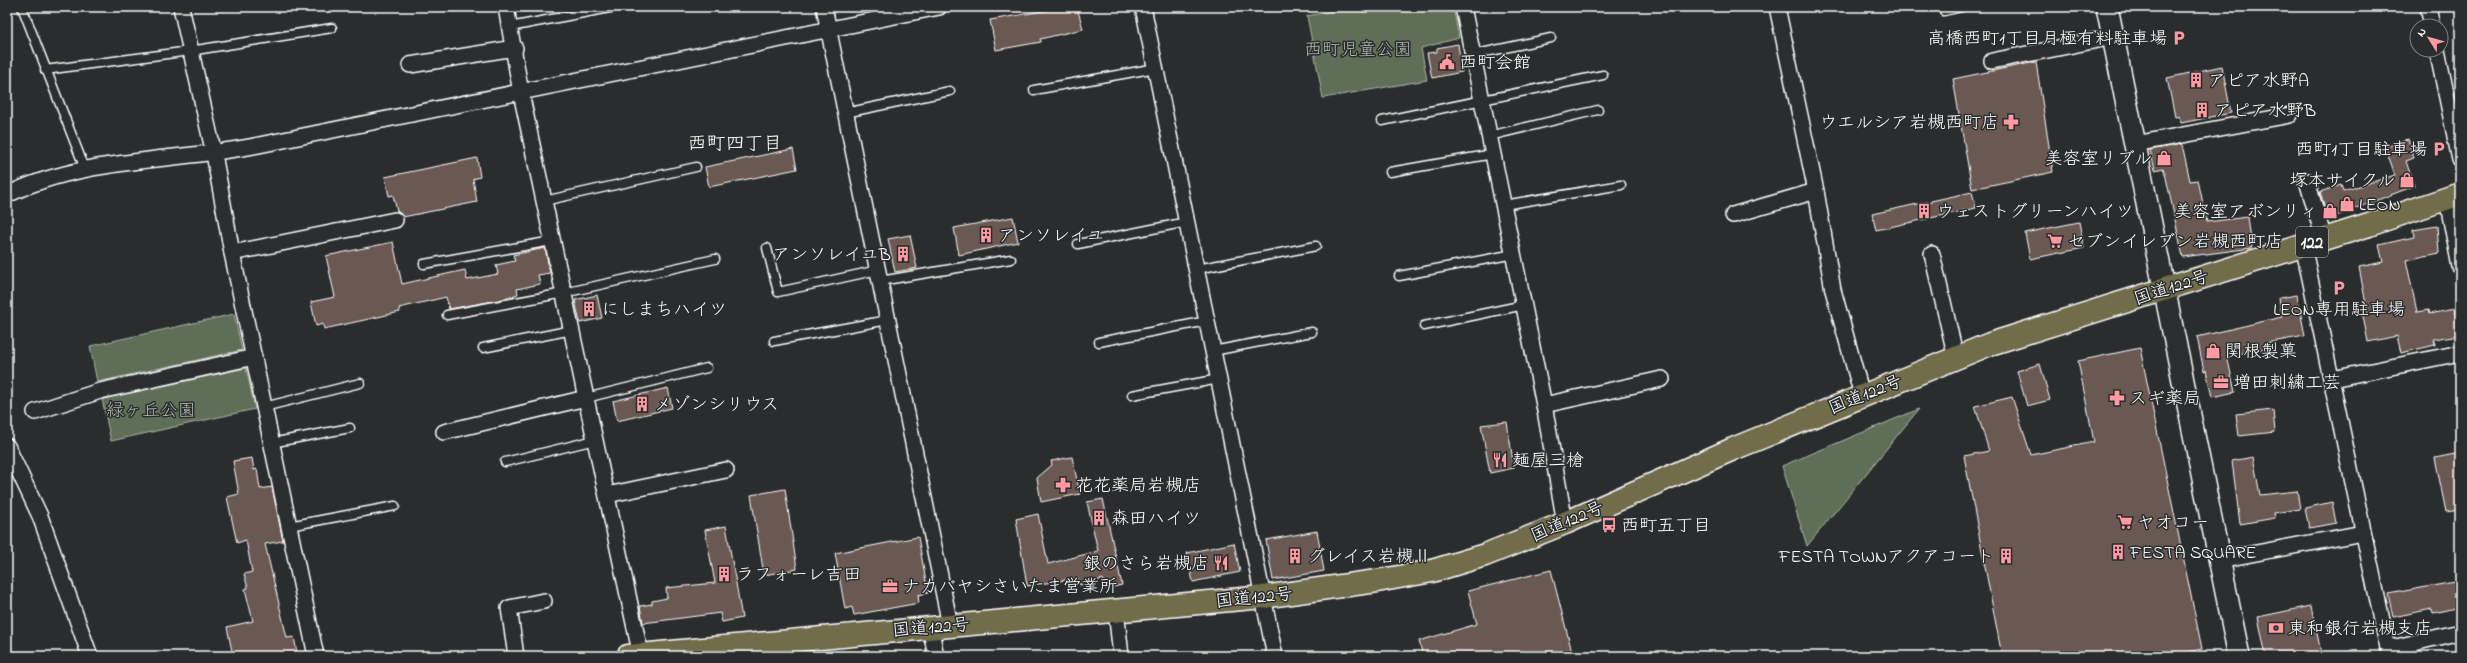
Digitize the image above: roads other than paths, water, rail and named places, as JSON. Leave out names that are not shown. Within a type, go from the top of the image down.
[{"type":"highway","name":"国道122号","points":[[637,656],[940,625],[1263,597],[1377,581],[1432,571],[1485,555],[1862,395],[1990,344],[2453,197]]},
{"type":"street","points":[[181,7],[214,154],[232,253],[316,656]]},
{"type":"street","points":[[506,7],[515,48],[521,93],[607,495],[637,656]]},
{"type":"street","points":[[824,7],[888,320],[940,625],[936,656]]},
{"type":"street","points":[[7,195],[30,184],[85,169],[214,154],[521,93],[939,7]]},
{"type":"street","points":[[1143,7],[1276,656]]},
{"type":"street","points":[[1463,7],[1544,405],[1565,522]]},
{"type":"street","points":[[1777,7],[1816,191],[1833,290],[1862,395]]},
{"type":"street","points":[[2107,7],[2239,656]]},
{"type":"street","points":[[2428,7],[2430,18]]},
{"type":"street","points":[[1992,61],[2113,37]]},
{"type":"street","points":[[410,65],[515,48]]},
{"type":"street","points":[[2439,58],[2460,160]]},
{"type":"street","points":[[2135,144],[2290,115]]},
{"type":"street","points":[[2307,181],[2324,239]]},
{"type":"street","points":[[1734,215],[1816,191]]},
{"type":"street","points":[[2453,197],[2460,267]]},
{"type":"street","points":[[232,253],[395,220]]},
{"type":"street","points":[[2303,245],[2388,649],[2459,637]]},
{"type":"street","points":[[1932,254],[1956,358]]},
{"type":"street","points":[[2332,379],[2460,353]]},
{"type":"street","points":[[35,412],[100,391],[254,357]]},
{"type":"street","points":[[1544,405],[1662,379]]},
{"type":"street","points":[[444,432],[586,398]]},
{"type":"street","points":[[7,446],[40,516],[90,656]]},
{"type":"street","points":[[607,495],[726,470]]},
{"type":"street","points":[[2219,560],[2363,533]]},
{"type":"street","points":[[516,656],[509,608],[544,601]]},
{"type":"street","points":[[1118,610],[1117,619],[1121,656]]},
{"type":"lane","points":[[22,7],[45,70],[85,169]]},
{"type":"lane","points":[[510,28],[615,7]]},
{"type":"lane","points":[[1944,11],[1962,7]]},
{"type":"lane","points":[[45,70],[190,51],[332,28]]},
{"type":"lane","points":[[1472,54],[1551,38]]},
{"type":"lane","points":[[1034,90],[1156,68]]},
{"type":"lane","points":[[1382,121],[1482,99],[1603,76]]},
{"type":"lane","points":[[845,113],[950,91]]},
{"type":"lane","points":[[1489,136],[1598,110]]},
{"type":"lane","points":[[1390,172],[1493,154]]},
{"type":"lane","points":[[544,201],[696,167]]},
{"type":"lane","points":[[1504,205],[1621,185]]},
{"type":"lane","points":[[1078,244],[1187,222]]},
{"type":"lane","points":[[424,264],[552,241]]},
{"type":"lane","points":[[1196,269],[1316,246]]},
{"type":"lane","points":[[767,248],[778,292],[879,276],[1010,259]]},
{"type":"lane","points":[[1399,276],[1514,254]]},
{"type":"lane","points":[[448,315],[564,293],[715,259]]},
{"type":"lane","points":[[1424,326],[1524,305]]},
{"type":"lane","points":[[774,341],[888,320]]},
{"type":"lane","points":[[1099,342],[1207,321]]},
{"type":"lane","points":[[483,348],[572,330]]},
{"type":"lane","points":[[1213,351],[1312,332]]},
{"type":"lane","points":[[586,398],[708,368]]},
{"type":"lane","points":[[1132,395],[1219,379]]},
{"type":"lane","points":[[264,407],[360,382]]},
{"type":"lane","points":[[271,443],[350,428]]},
{"type":"lane","points":[[504,462],[595,440]]},
{"type":"lane","points":[[289,526],[395,506]]},
{"type":"place","name":"高橋西町1丁目月極有料駐車場","points":[[2179,38]]},
{"type":"place","name":"西町会館","points":[[1447,62]]},
{"type":"place","name":"アピア水野A","points":[[2196,80]]},
{"type":"place","name":"アピア水野B","points":[[2202,110]]},
{"type":"place","name":"ウエルシア岩槻西町店","points":[[2011,122]]},
{"type":"place","name":"西町1丁目駐車場","points":[[2439,149]]},
{"type":"place","name":"美容室リブル","points":[[2164,158]]},
{"type":"place","name":"塚本サイクル","points":[[2407,180]]},
{"type":"place","name":"LEON","points":[[2347,204]]},
{"type":"place","name":"ウェストグリーンハイツ","points":[[1924,211]]},
{"type":"place","name":"美容室アボンリィ","points":[[2330,211]]},
{"type":"place","name":"アンソレイユ","points":[[986,235]]},
{"type":"place","name":"セブンイレブン岩槻西町店","points":[[2055,241]]},
{"type":"place","name":"アンソレイユB","points":[[903,254]]},
{"type":"place","name":"LEON専用駐車場","points":[[2339,288]]},
{"type":"place","name":"にしまちハイツ","points":[[589,309]]},
{"type":"place","name":"関根製菓","points":[[2213,351]]},
{"type":"place","name":"増田刺繍工芸","points":[[2221,382]]},
{"type":"place","name":"スギ薬局","points":[[2117,398]]},
{"type":"place","name":"メゾンシリウス","points":[[642,404]]},
{"type":"place","name":"麺屋三槍","points":[[1500,460]]},
{"type":"place","name":"花花薬局岩槻店","points":[[1063,485]]},
{"type":"place","name":"森田ハイツ","points":[[1099,518]]},
{"type":"place","name":"ヤオコー","points":[[2125,522]]},
{"type":"place","name":"西町五丁目","points":[[1609,525]]},
{"type":"place","name":"FESTA SQUARE","points":[[2118,552]]},
{"type":"place","name":"グレイス岩槻Ⅱ","points":[[1295,556]]},
{"type":"place","name":"FESTA TOWNアクアコート","points":[[2006,556]]},
{"type":"place","name":"銀のさら岩槻店","points":[[1221,563]]},
{"type":"place","name":"ラフォーレ吉田","points":[[724,574]]},
{"type":"place","name":"ナカバヤシさいたま営業所","points":[[890,586]]},
{"type":"place","name":"東和銀行岩槻支店","points":[[2276,628]]},
{"type":"district","name":"西町四丁目","points":[[735,142]]},
{"type":"park label","name":"西町児童公園","points":[[1358,49]]},
{"type":"park label","name":"緑ヶ丘公園","points":[[151,410]]}]
